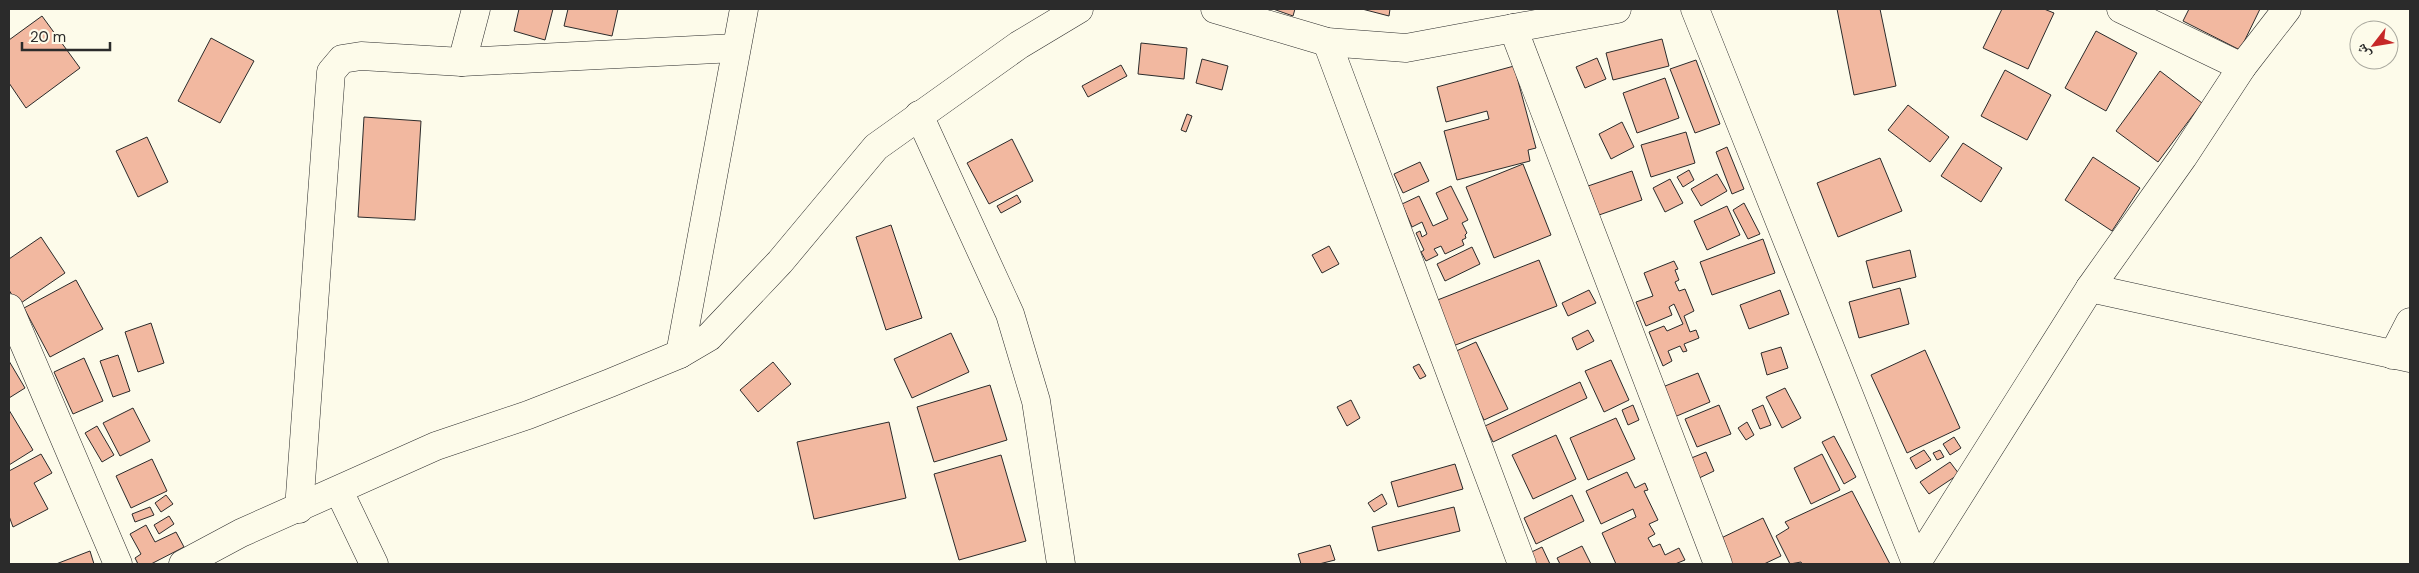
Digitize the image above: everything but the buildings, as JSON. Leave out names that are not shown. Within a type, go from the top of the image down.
[{"type":"street","points":[[462,62],[476,9]]},
{"type":"street","points":[[680,354],[735,48],[744,9]]},
{"type":"street","points":[[183,564],[241,533],[299,509],[436,446],[528,415],[680,354],[709,337],[780,262],[876,147],[1018,45],[1079,9]]},
{"type":"street","points":[[1215,9],[1327,42],[1406,48],[1617,9]]},
{"type":"street","points":[[1695,9],[1916,564]]},
{"type":"street","points":[[2121,9],[2242,67]]},
{"type":"street","points":[[1916,564],[2090,288],[2183,158],[2242,67],[2287,9]]},
{"type":"street","points":[[1513,28],[1718,564]]},
{"type":"street","points":[[1327,42],[1522,564]]},
{"type":"street","points":[[299,509],[331,72],[342,59],[361,56],[462,62],[735,48]]},
{"type":"street","points":[[919,115],[1010,314],[1036,401],[1061,564]]},
{"type":"street","points":[[2090,288],[2402,357],[2410,322]]},
{"type":"street","points":[[9,308],[118,564]]},
{"type":"street","points":[[339,490],[374,564]]}]
